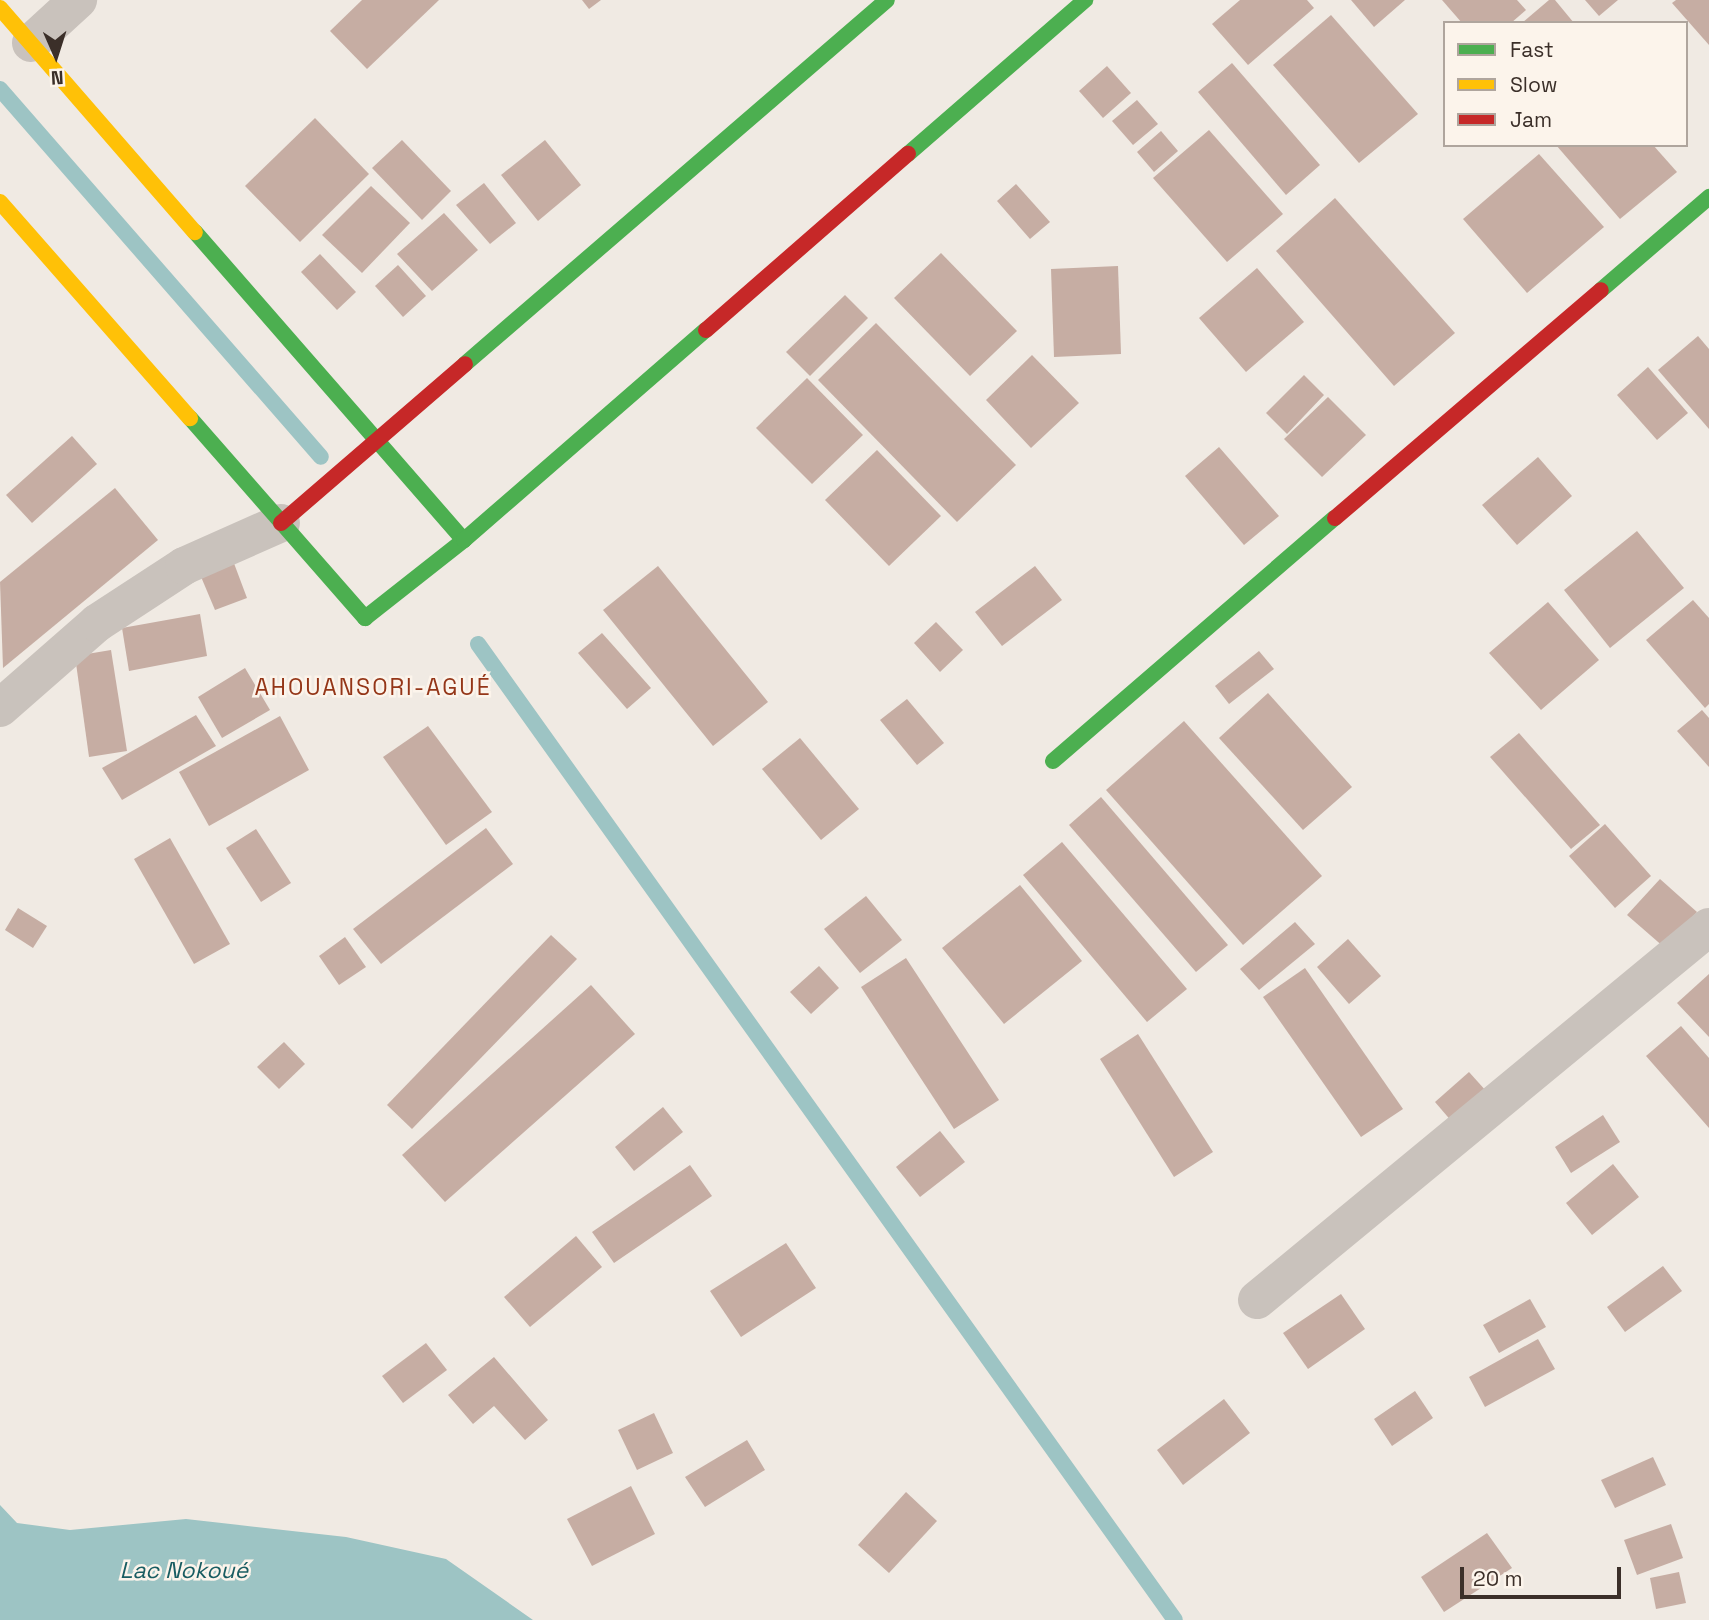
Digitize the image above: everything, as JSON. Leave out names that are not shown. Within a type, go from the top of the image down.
[{"type":"main road","points":[[283,522],[887,0]]},
{"type":"main road","points":[[0,202],[365,618],[464,540],[1085,0]]},
{"type":"main road","points":[[0,8],[464,540]]},
{"type":"main road","points":[[1053,761],[1709,197]]},
{"type":"street","points":[[31,43],[78,0]]},
{"type":"street","points":[[0,708],[97,623],[184,566],[283,522]]},
{"type":"street","points":[[1257,1300],[1709,927]]},
{"type":"water","name":"Lac Nokoué","points":[[0,1505],[17,1523],[70,1530],[186,1519],[346,1537],[446,1559],[533,1620],[0,1620]]},
{"type":"building","points":[[362,0],[439,0],[367,69],[330,31]]},
{"type":"building","points":[[582,0],[601,0],[589,9]]},
{"type":"building","points":[[1240,0],[1307,0],[1314,8],[1248,65],[1212,24]]},
{"type":"building","points":[[1351,0],[1405,0],[1374,27]]},
{"type":"building","points":[[1442,0],[1517,0],[1526,10],[1513,21],[1460,21]]},
{"type":"building","points":[[1549,0],[1555,0],[1572,21],[1524,21]]},
{"type":"building","points":[[1585,0],[1618,0],[1599,16]]},
{"type":"building","points":[[1676,0],[1709,0],[1709,45],[1688,21],[1672,3]]},
{"type":"building","points":[[1331,15],[1418,114],[1359,163],[1273,65]]},
{"type":"building","points":[[1232,63],[1320,165],[1286,195],[1198,92]]},
{"type":"building","points":[[1107,66],[1131,93],[1103,118],[1079,91]]},
{"type":"building","points":[[1137,100],[1158,124],[1133,145],[1112,121]]},
{"type":"building","points":[[315,118],[369,174],[300,242],[245,186]]},
{"type":"building","points":[[1209,130],[1283,214],[1227,262],[1153,178]]},
{"type":"building","points":[[1161,131],[1178,151],[1154,172],[1137,152]]},
{"type":"building","points":[[402,140],[451,191],[422,220],[372,168]]},
{"type":"building","points":[[545,140],[581,185],[538,221],[501,175]]},
{"type":"building","points":[[1558,147],[1655,147],[1677,172],[1620,219]]},
{"type":"building","points":[[1539,154],[1604,227],[1527,293],[1463,219]]},
{"type":"building","points":[[484,183],[516,223],[490,244],[456,205]]},
{"type":"building","points":[[1016,184],[1050,222],[1030,239],[997,201]]},
{"type":"building","points":[[371,186],[410,223],[362,273],[322,235]]},
{"type":"building","points":[[1335,198],[1455,333],[1394,386],[1276,251]]},
{"type":"building","points":[[444,213],[478,250],[432,291],[397,254]]},
{"type":"building","points":[[941,253],[1017,331],[970,376],[894,298]]},
{"type":"building","points":[[320,254],[356,292],[337,310],[301,272]]},
{"type":"building","points":[[398,265],[426,296],[403,317],[375,286]]},
{"type":"building","points":[[1118,266],[1121,354],[1054,357],[1051,269]]},
{"type":"building","points":[[1257,268],[1304,322],[1246,372],[1199,318]]},
{"type":"building","points":[[845,295],[868,318],[810,376],[786,352]]},
{"type":"building","points":[[876,323],[1016,465],[957,522],[818,380]]},
{"type":"building","points":[[1698,336],[1709,349],[1709,429],[1658,370]]},
{"type":"building","points":[[1032,355],[1079,403],[1031,448],[986,400]]},
{"type":"building","points":[[1648,367],[1688,413],[1657,440],[1617,395]]},
{"type":"building","points":[[1304,375],[1324,395],[1287,434],[1266,413]]},
{"type":"building","points":[[807,378],[863,435],[812,484],[756,428]]},
{"type":"building","points":[[1328,397],[1366,435],[1322,477],[1284,439]]},
{"type":"building","points":[[72,436],[97,464],[32,523],[6,495]]},
{"type":"building","points":[[1219,447],[1279,516],[1244,545],[1185,476]]},
{"type":"building","points":[[877,450],[941,516],[889,566],[825,500]]},
{"type":"building","points":[[1538,457],[1572,496],[1517,545],[1482,505]]},
{"type":"building","points":[[115,488],[158,540],[3,668],[0,582]]},
{"type":"building","points":[[1637,531],[1684,588],[1610,648],[1564,590]]},
{"type":"building","points":[[232,558],[247,598],[215,610],[199,572]]},
{"type":"building","points":[[658,566],[768,702],[713,746],[603,610]]},
{"type":"building","points":[[1035,566],[1062,600],[1002,646],[975,612]]},
{"type":"building","points":[[1693,600],[1709,618],[1709,704],[1705,708],[1646,640]]},
{"type":"building","points":[[1548,602],[1599,660],[1541,710],[1489,653]]},
{"type":"building","points":[[200,614],[207,656],[129,671],[122,628]]},
{"type":"building","points":[[936,622],[963,650],[940,672],[914,643]]},
{"type":"building","points":[[602,633],[651,688],[627,709],[578,653]]},
{"type":"building","points":[[111,650],[127,751],[89,757],[75,656]]},
{"type":"building","points":[[1259,651],[1274,669],[1229,704],[1215,686]]},
{"type":"building","points":[[245,668],[270,710],[222,738],[198,697]]},
{"type":"building","points":[[1268,693],[1352,787],[1303,830],[1219,738]]},
{"type":"building","points":[[907,699],[944,743],[917,765],[880,720]]},
{"type":"building","points":[[1702,710],[1709,718],[1709,767],[1677,731]]},
{"type":"building","points":[[196,715],[216,746],[122,800],[102,768]]},
{"type":"building","points":[[280,716],[309,770],[209,826],[179,772]]},
{"type":"building","points":[[1184,721],[1322,876],[1243,945],[1106,790]]},
{"type":"building","points":[[428,726],[492,812],[446,845],[383,757]]},
{"type":"building","points":[[1519,733],[1600,825],[1571,849],[1490,757]]},
{"type":"building","points":[[800,738],[859,809],[821,840],[762,769]]},
{"type":"building","points":[[1101,797],[1228,945],[1196,972],[1069,825]]},
{"type":"building","points":[[1605,824],[1651,876],[1615,908],[1569,856]]},
{"type":"building","points":[[486,828],[513,864],[381,964],[353,929]]},
{"type":"building","points":[[256,829],[291,883],[261,902],[226,848]]},
{"type":"building","points":[[170,838],[230,944],[194,964],[134,859]]},
{"type":"building","points":[[1062,842],[1187,989],[1147,1022],[1023,875]]},
{"type":"building","points":[[1660,879],[1697,912],[1665,948],[1627,915]]},
{"type":"building","points":[[1020,885],[1082,961],[1004,1024],[942,948]]},
{"type":"building","points":[[866,896],[902,940],[860,973],[824,929]]},
{"type":"building","points":[[18,908],[47,926],[33,948],[5,930]]},
{"type":"building","points":[[1295,922],[1315,944],[1259,990],[1240,969]]},
{"type":"building","points":[[551,935],[577,959],[412,1129],[387,1105]]},
{"type":"building","points":[[345,937],[366,967],[339,985],[319,956]]},
{"type":"building","points":[[1348,939],[1381,976],[1349,1004],[1317,967]]},
{"type":"building","points":[[906,958],[999,1100],[954,1129],[861,987]]},
{"type":"building","points":[[819,966],[839,988],[811,1014],[790,992]]},
{"type":"building","points":[[1305,968],[1403,1109],[1361,1137],[1263,997]]},
{"type":"building","points":[[1709,974],[1709,1037],[1677,1003]]},
{"type":"building","points":[[591,985],[635,1034],[445,1202],[402,1155]]},
{"type":"building","points":[[1681,1026],[1709,1058],[1709,1128],[1646,1056]]},
{"type":"building","points":[[1138,1034],[1213,1152],[1174,1177],[1100,1059]]},
{"type":"building","points":[[284,1042],[305,1064],[279,1089],[257,1067]]},
{"type":"building","points":[[1469,1072],[1487,1092],[1453,1123],[1435,1102]]},
{"type":"building","points":[[663,1107],[683,1132],[634,1171],[615,1147]]},
{"type":"building","points":[[1603,1115],[1620,1142],[1571,1173],[1555,1147]]},
{"type":"building","points":[[940,1131],[965,1162],[920,1197],[896,1167]]},
{"type":"building","points":[[1613,1164],[1639,1197],[1592,1235],[1566,1203]]},
{"type":"building","points":[[690,1165],[712,1196],[614,1263],[592,1232]]},
{"type":"building","points":[[576,1236],[602,1267],[530,1327],[504,1297]]},
{"type":"building","points":[[786,1243],[816,1288],[741,1337],[710,1291]]},
{"type":"building","points":[[1663,1266],[1682,1291],[1625,1332],[1607,1307]]},
{"type":"building","points":[[1341,1294],[1365,1329],[1308,1369],[1283,1333]]},
{"type":"building","points":[[1530,1299],[1546,1327],[1499,1353],[1483,1325]]},
{"type":"building","points":[[1538,1339],[1555,1369],[1485,1407],[1469,1377]]},
{"type":"building","points":[[426,1343],[447,1370],[403,1403],[382,1376]]},
{"type":"building","points":[[494,1357],[548,1420],[525,1440],[494,1406],[473,1424],[448,1395]]},
{"type":"building","points":[[1415,1391],[1433,1418],[1392,1446],[1374,1419]]},
{"type":"building","points":[[1224,1399],[1250,1433],[1183,1485],[1157,1450]]},
{"type":"building","points":[[654,1413],[673,1453],[637,1470],[618,1430]]},
{"type":"building","points":[[747,1440],[765,1470],[705,1507],[685,1477]]},
{"type":"building","points":[[1653,1457],[1666,1485],[1615,1508],[1601,1480]]},
{"type":"building","points":[[631,1486],[655,1534],[592,1566],[567,1519]]},
{"type":"building","points":[[906,1492],[937,1521],[889,1573],[858,1545]]},
{"type":"building","points":[[1671,1524],[1683,1558],[1637,1575],[1624,1540]]},
{"type":"building","points":[[1487,1533],[1512,1568],[1444,1612],[1421,1577]]},
{"type":"building","points":[[1679,1572],[1686,1603],[1656,1609],[1650,1578]]},
{"type":"waterway","points":[[0,89],[321,457]]},
{"type":"waterway","points":[[478,644],[1175,1620]]},
{"type":"traffic: fast","points":[[465,364],[887,0]]},
{"type":"traffic: fast","points":[[908,154],[1085,0]]},
{"type":"traffic: fast","points":[[1601,290],[1709,197]]},
{"type":"traffic: fast","points":[[195,232],[464,540]]},
{"type":"traffic: fast","points":[[190,418],[365,618],[464,540],[706,330]]},
{"type":"traffic: fast","points":[[1053,761],[1335,518]]},
{"type":"traffic: slow","points":[[0,8],[195,232]]},
{"type":"traffic: slow","points":[[0,202],[190,418]]},
{"type":"traffic: jam","points":[[706,330],[908,154]]},
{"type":"traffic: jam","points":[[1335,518],[1601,290]]},
{"type":"traffic: jam","points":[[281,523],[465,364]]},
{"type":"district","name":"AHOUANSORI-AGUÉ","points":[[373,687]]}]
